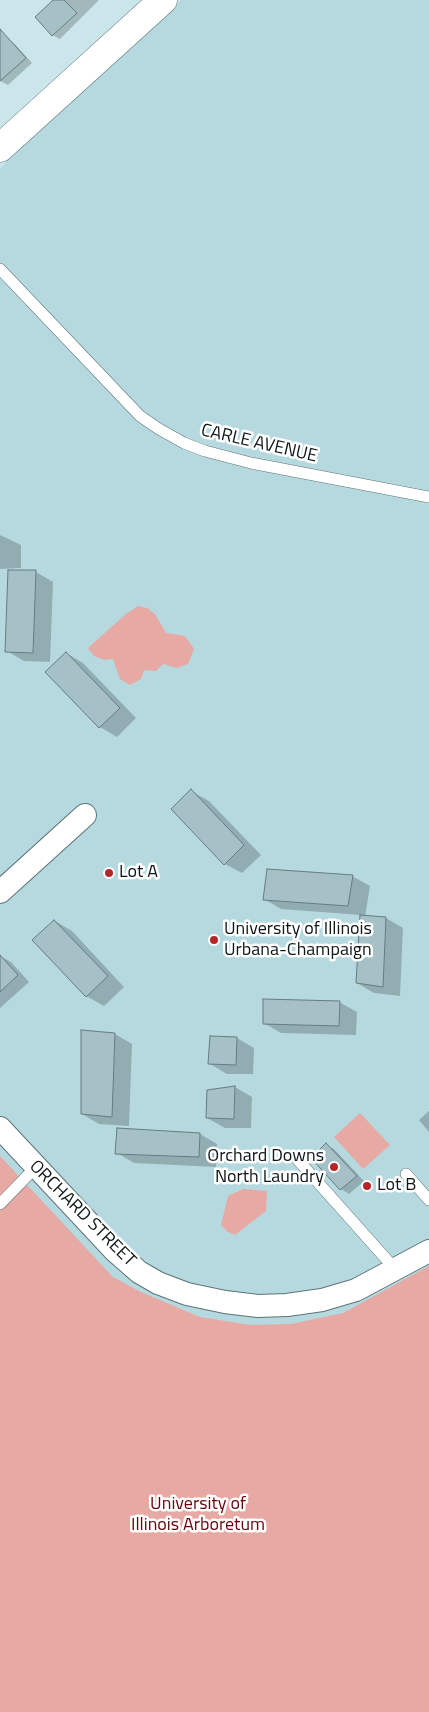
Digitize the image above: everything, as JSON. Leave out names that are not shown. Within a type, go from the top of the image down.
[{"type":"main road","points":[[0,148],[163,0]]},
{"type":"street","points":[[0,892],[85,814]]},
{"type":"street","name":"ORCHARD STREET","points":[[0,1128],[115,1251],[139,1272],[158,1283],[187,1294],[250,1305],[287,1305],[322,1300],[356,1290],[429,1251]]},
{"type":"lane","name":"CARLE AVENUE","points":[[0,269],[140,416],[158,429],[184,443],[205,451],[251,463],[429,496]]},
{"type":"lane","points":[[298,1160],[396,1270]]},
{"type":"lane","points":[[0,1204],[36,1167]]},
{"type":"lane","points":[[406,1174],[429,1200]]},
{"type":"shaded area","name":"University of Illinois Urbana-Champaign","points":[[181,0],[429,0],[429,1712],[0,1712],[0,168]]},
{"type":"green space","points":[[138,606],[147,608],[155,614],[166,633],[185,636],[194,649],[188,664],[177,668],[163,664],[156,671],[144,670],[141,679],[130,685],[120,679],[113,659],[104,660],[94,656],[88,648],[126,614]]},
{"type":"green space","points":[[360,1113],[390,1145],[363,1169],[334,1137]]},
{"type":"green space","name":"University of Illinois Arboretum","points":[[0,1156],[113,1277],[141,1292],[200,1317],[251,1325],[291,1324],[343,1313],[429,1266],[429,1712],[0,1712]]},
{"type":"green space","points":[[243,1189],[267,1191],[266,1211],[235,1235],[228,1232],[221,1225],[228,1196]]},
{"type":"building","points":[[53,0],[64,0],[77,13],[52,36],[35,17]]},
{"type":"building","points":[[0,29],[26,58],[0,81]]},
{"type":"building","points":[[8,570],[36,570],[33,653],[5,652]]},
{"type":"building","points":[[66,652],[120,708],[99,728],[45,672]]},
{"type":"building","points":[[191,789],[244,845],[224,865],[171,809]]},
{"type":"building","points":[[267,869],[353,875],[348,906],[263,900]]},
{"type":"building","points":[[360,915],[386,917],[383,987],[356,983]]},
{"type":"building","points":[[54,920],[108,976],[86,997],[32,940]]},
{"type":"building","points":[[0,955],[18,975],[0,992]]},
{"type":"building","points":[[263,999],[340,1001],[339,1026],[263,1024]]},
{"type":"building","points":[[81,1030],[115,1033],[112,1117],[81,1114]]},
{"type":"building","points":[[210,1036],[237,1037],[236,1065],[208,1064]]},
{"type":"building","points":[[235,1086],[234,1119],[206,1118],[207,1090]]},
{"type":"building","points":[[117,1128],[200,1133],[199,1157],[115,1154]]},
{"type":"building","name":"Orchard Downs North Laundry","points":[[326,1143],[357,1176],[340,1190],[311,1158]]},
{"type":"place","name":"Lot A","points":[[109,873]]},
{"type":"place","name":"University of Illinois Urbana-Champaign","points":[[214,940]]},
{"type":"place","name":"Orchard Downs North Laundry","points":[[334,1167]]},
{"type":"place","name":"Lot B","points":[[367,1186]]}]
